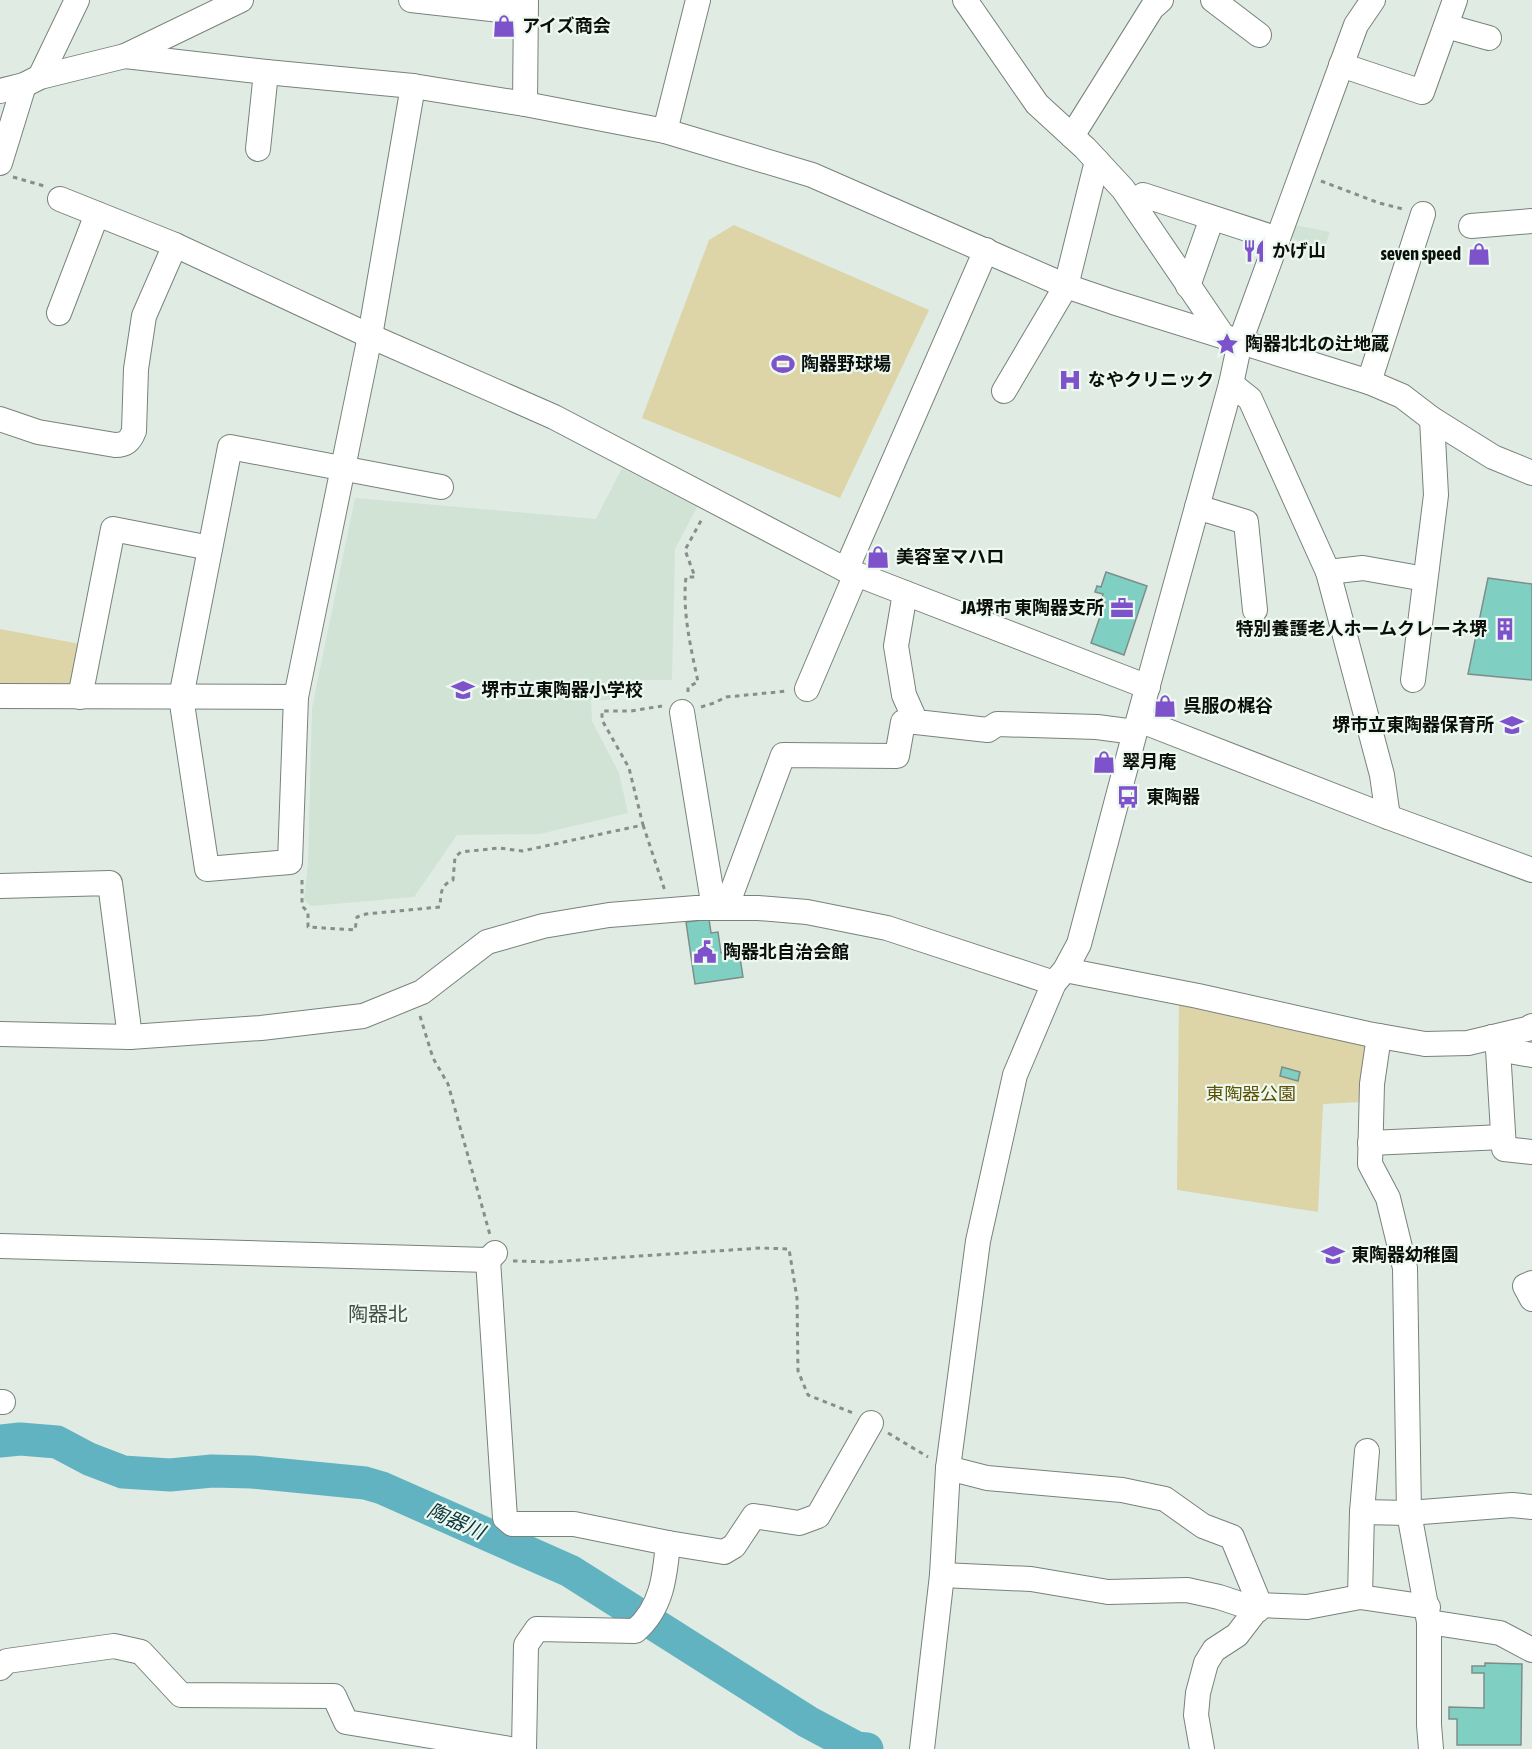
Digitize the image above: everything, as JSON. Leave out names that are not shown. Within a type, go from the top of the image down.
[{"type":"street","points":[[5,170],[32,81],[77,0]]},
{"type":"street","points":[[0,91],[126,56],[241,0]]},
{"type":"street","points":[[411,0],[525,7],[525,104]]},
{"type":"street","points":[[665,132],[698,0]]},
{"type":"street","points":[[965,0],[1037,104],[1072,136],[1122,189],[1188,286],[1231,339]]},
{"type":"street","points":[[1072,136],[1152,8],[1161,0]]},
{"type":"street","points":[[1213,0],[1259,35]]},
{"type":"street","points":[[922,1749],[942,1575],[948,1468],[978,1241],[1015,1075],[1059,977],[1079,944],[1231,384],[1231,339],[1278,239],[1356,25],[1373,0]]},
{"type":"street","points":[[1341,65],[1422,92],[1455,0]]},
{"type":"street","points":[[1446,26],[1489,38]]},
{"type":"street","points":[[126,56],[413,86],[525,104],[665,132],[812,175],[1066,286],[1370,382],[1402,396],[1432,419],[1493,457],[1532,473]]},
{"type":"street","points":[[258,149],[266,72]]},
{"type":"street","points":[[413,86],[370,336],[343,467],[296,697],[290,862],[207,869],[181,698],[230,447],[343,467],[441,487]]},
{"type":"street","points":[[1004,391],[1066,286],[1097,161]]},
{"type":"street","points":[[1143,195],[1278,239]]},
{"type":"street","points":[[60,199],[175,245],[370,336],[554,417],[851,572],[1148,687]]},
{"type":"street","points":[[58,313],[97,214]]},
{"type":"street","points":[[1370,382],[1423,214]]},
{"type":"street","points":[[1188,286],[1212,218]]},
{"type":"street","points":[[1472,226],[1532,221]]},
{"type":"street","points":[[0,419],[38,432],[115,445],[124,445],[130,440],[134,431],[138,345],[144,316],[175,245]]},
{"type":"street","points":[[807,688],[851,572],[986,250]]},
{"type":"street","points":[[1231,384],[1250,399],[1329,572],[1382,775],[1389,818]]},
{"type":"street","points":[[1413,680],[1436,495],[1432,419]]},
{"type":"street","points":[[1197,507],[1246,522],[1255,610]]},
{"type":"street","points":[[80,697],[113,529],[210,548]]},
{"type":"street","points":[[1329,572],[1363,568],[1425,579]]},
{"type":"street","points":[[905,593],[896,646],[904,695],[916,722]]},
{"type":"street","points":[[0,696],[296,697]]},
{"type":"street","points":[[680,705],[720,908]]},
{"type":"street","points":[[720,908],[783,755],[897,756],[903,722],[988,730],[997,724],[1137,726],[1532,870]]},
{"type":"street","points":[[0,886],[110,883],[130,1037]]},
{"type":"street","points":[[0,1034],[130,1037],[261,1028],[363,1016],[422,992],[487,942],[543,926],[609,915],[672,910],[758,908],[807,912],[887,928],[1059,977],[1198,996],[1425,1044],[1495,1043],[1532,1055]]},
{"type":"street","points":[[1495,1043],[1532,1026]]},
{"type":"street","points":[[1379,1036],[1372,1084],[1370,1164],[1388,1198],[1405,1268],[1409,1513],[1428,1614],[1431,1749]]},
{"type":"street","points":[[1495,1043],[1504,1149],[1532,1152]]},
{"type":"street","points":[[1370,1143],[1503,1137]]},
{"type":"street","points":[[0,1246],[491,1257],[505,1518],[513,1524],[574,1524],[724,1552],[734,1546],[754,1516],[799,1523],[819,1516],[871,1423]]},
{"type":"street","points":[[1532,1283],[1525,1287],[1532,1299]]},
{"type":"street","points":[[1360,1597],[1362,1512],[1367,1451]]},
{"type":"street","points":[[948,1468],[987,1478],[1122,1490],[1165,1499],[1203,1526],[1232,1536],[1259,1607]]},
{"type":"street","points":[[1362,1512],[1409,1513],[1512,1505],[1532,1508]]},
{"type":"street","points":[[524,1749],[526,1645],[537,1629],[635,1631],[648,1617],[665,1579],[668,1543]]},
{"type":"street","points":[[942,1575],[1031,1580],[1108,1592],[1187,1590],[1259,1607],[1306,1607],[1360,1597],[1500,1633],[1532,1650]]},
{"type":"street","points":[[1202,1749],[1196,1715],[1198,1693],[1206,1663],[1214,1650],[1237,1635],[1259,1607]]},
{"type":"street","points":[[0,1668],[8,1661],[114,1646],[141,1652],[181,1695],[334,1696],[346,1722],[501,1748]]},
{"type":"path","points":[[5,170],[52,188],[60,199]]},
{"type":"path","points":[[1301,173],[1379,203],[1423,214]]},
{"type":"path","points":[[680,705],[688,687],[698,682],[684,596],[686,577],[694,577],[685,550],[713,500]]},
{"type":"path","points":[[672,910],[643,825],[629,768],[602,720],[602,711],[631,711],[680,705],[714,704],[726,697],[807,688]]},
{"type":"path","points":[[302,876],[302,906],[308,912],[308,927],[355,930],[357,917],[366,914],[440,907],[441,891],[446,883],[453,880],[455,857],[461,852],[499,848],[522,851],[643,825]]},
{"type":"path","points":[[413,996],[433,1058],[448,1084],[491,1257],[505,1260],[550,1262],[761,1248],[789,1250],[796,1298],[798,1371],[808,1395],[845,1408],[948,1468]]},
{"type":"shaded area","points":[[1295,225],[1330,232],[1323,251],[1291,238]]},
{"type":"shaded area","name":"堺市立東陶器小学校","points":[[622,468],[697,507],[675,549],[672,680],[610,680],[610,700],[591,700],[592,721],[619,773],[628,813],[540,834],[457,835],[414,897],[311,906],[304,900],[308,862],[312,708],[355,498],[596,519]]},
{"type":"green space","name":"陶器野球場","points":[[734,225],[929,310],[840,498],[642,418],[709,240]]},
{"type":"green space","points":[[0,629],[80,644],[73,680],[67,686],[0,684]]},
{"type":"green space","name":"東陶器公園","points":[[1179,999],[1365,1040],[1367,1046],[1360,1102],[1323,1104],[1318,1212],[1177,1190]]},
{"type":"building","name":"JA堺市 東陶器支所","points":[[1106,572],[1147,586],[1124,655],[1091,643],[1105,602],[1101,601],[1103,594],[1095,592],[1097,586],[1101,587]]},
{"type":"building","name":"特別養護老人ホームクレーネ堺","points":[[1488,578],[1532,584],[1532,680],[1468,674]]},
{"type":"building","name":"陶器北自治会館","points":[[709,919],[711,933],[718,932],[721,953],[739,951],[743,977],[695,984],[686,922]]},
{"type":"building","points":[[1282,1067],[1300,1072],[1298,1081],[1280,1076]]},
{"type":"building","points":[[1485,1663],[1522,1664],[1521,1745],[1457,1745],[1457,1719],[1449,1719],[1449,1707],[1484,1708],[1484,1673],[1472,1673],[1472,1666],[1485,1666]]},
{"type":"waterway","name":"陶器川","points":[[0,1441],[20,1439],[57,1442],[89,1459],[123,1472],[170,1475],[212,1471],[252,1472],[365,1483],[382,1488],[570,1571],[808,1722],[857,1748],[867,1749]]},
{"type":"place","name":"アイズ商会","points":[[504,26]]},
{"type":"place","name":"かげ山","points":[[1254,251]]},
{"type":"place","name":"seven speed","points":[[1479,254]]},
{"type":"place","name":"陶器北北の辻地蔵","points":[[1227,344]]},
{"type":"place","name":"陶器野球場","points":[[783,364]]},
{"type":"place","name":"なやクリニック","points":[[1070,380]]},
{"type":"place","name":"美容室マハロ","points":[[878,557]]},
{"type":"place","name":"JA堺市 東陶器支所","points":[[1122,608]]},
{"type":"place","name":"特別養護老人ホームクレーネ堺","points":[[1505,629]]},
{"type":"place","name":"堺市立東陶器小学校","points":[[463,690]]},
{"type":"place","name":"呉服の梶谷","points":[[1165,706]]},
{"type":"place","name":"堺市立東陶器保育所","points":[[1512,725]]},
{"type":"place","name":"翠月庵","points":[[1104,762]]},
{"type":"place","name":"東陶器","points":[[1128,797]]},
{"type":"place","name":"陶器北自治会館","points":[[705,952]]},
{"type":"place","name":"東陶器幼稚園","points":[[1333,1255]]},
{"type":"district","name":"陶器北","points":[[378,1314]]}]
